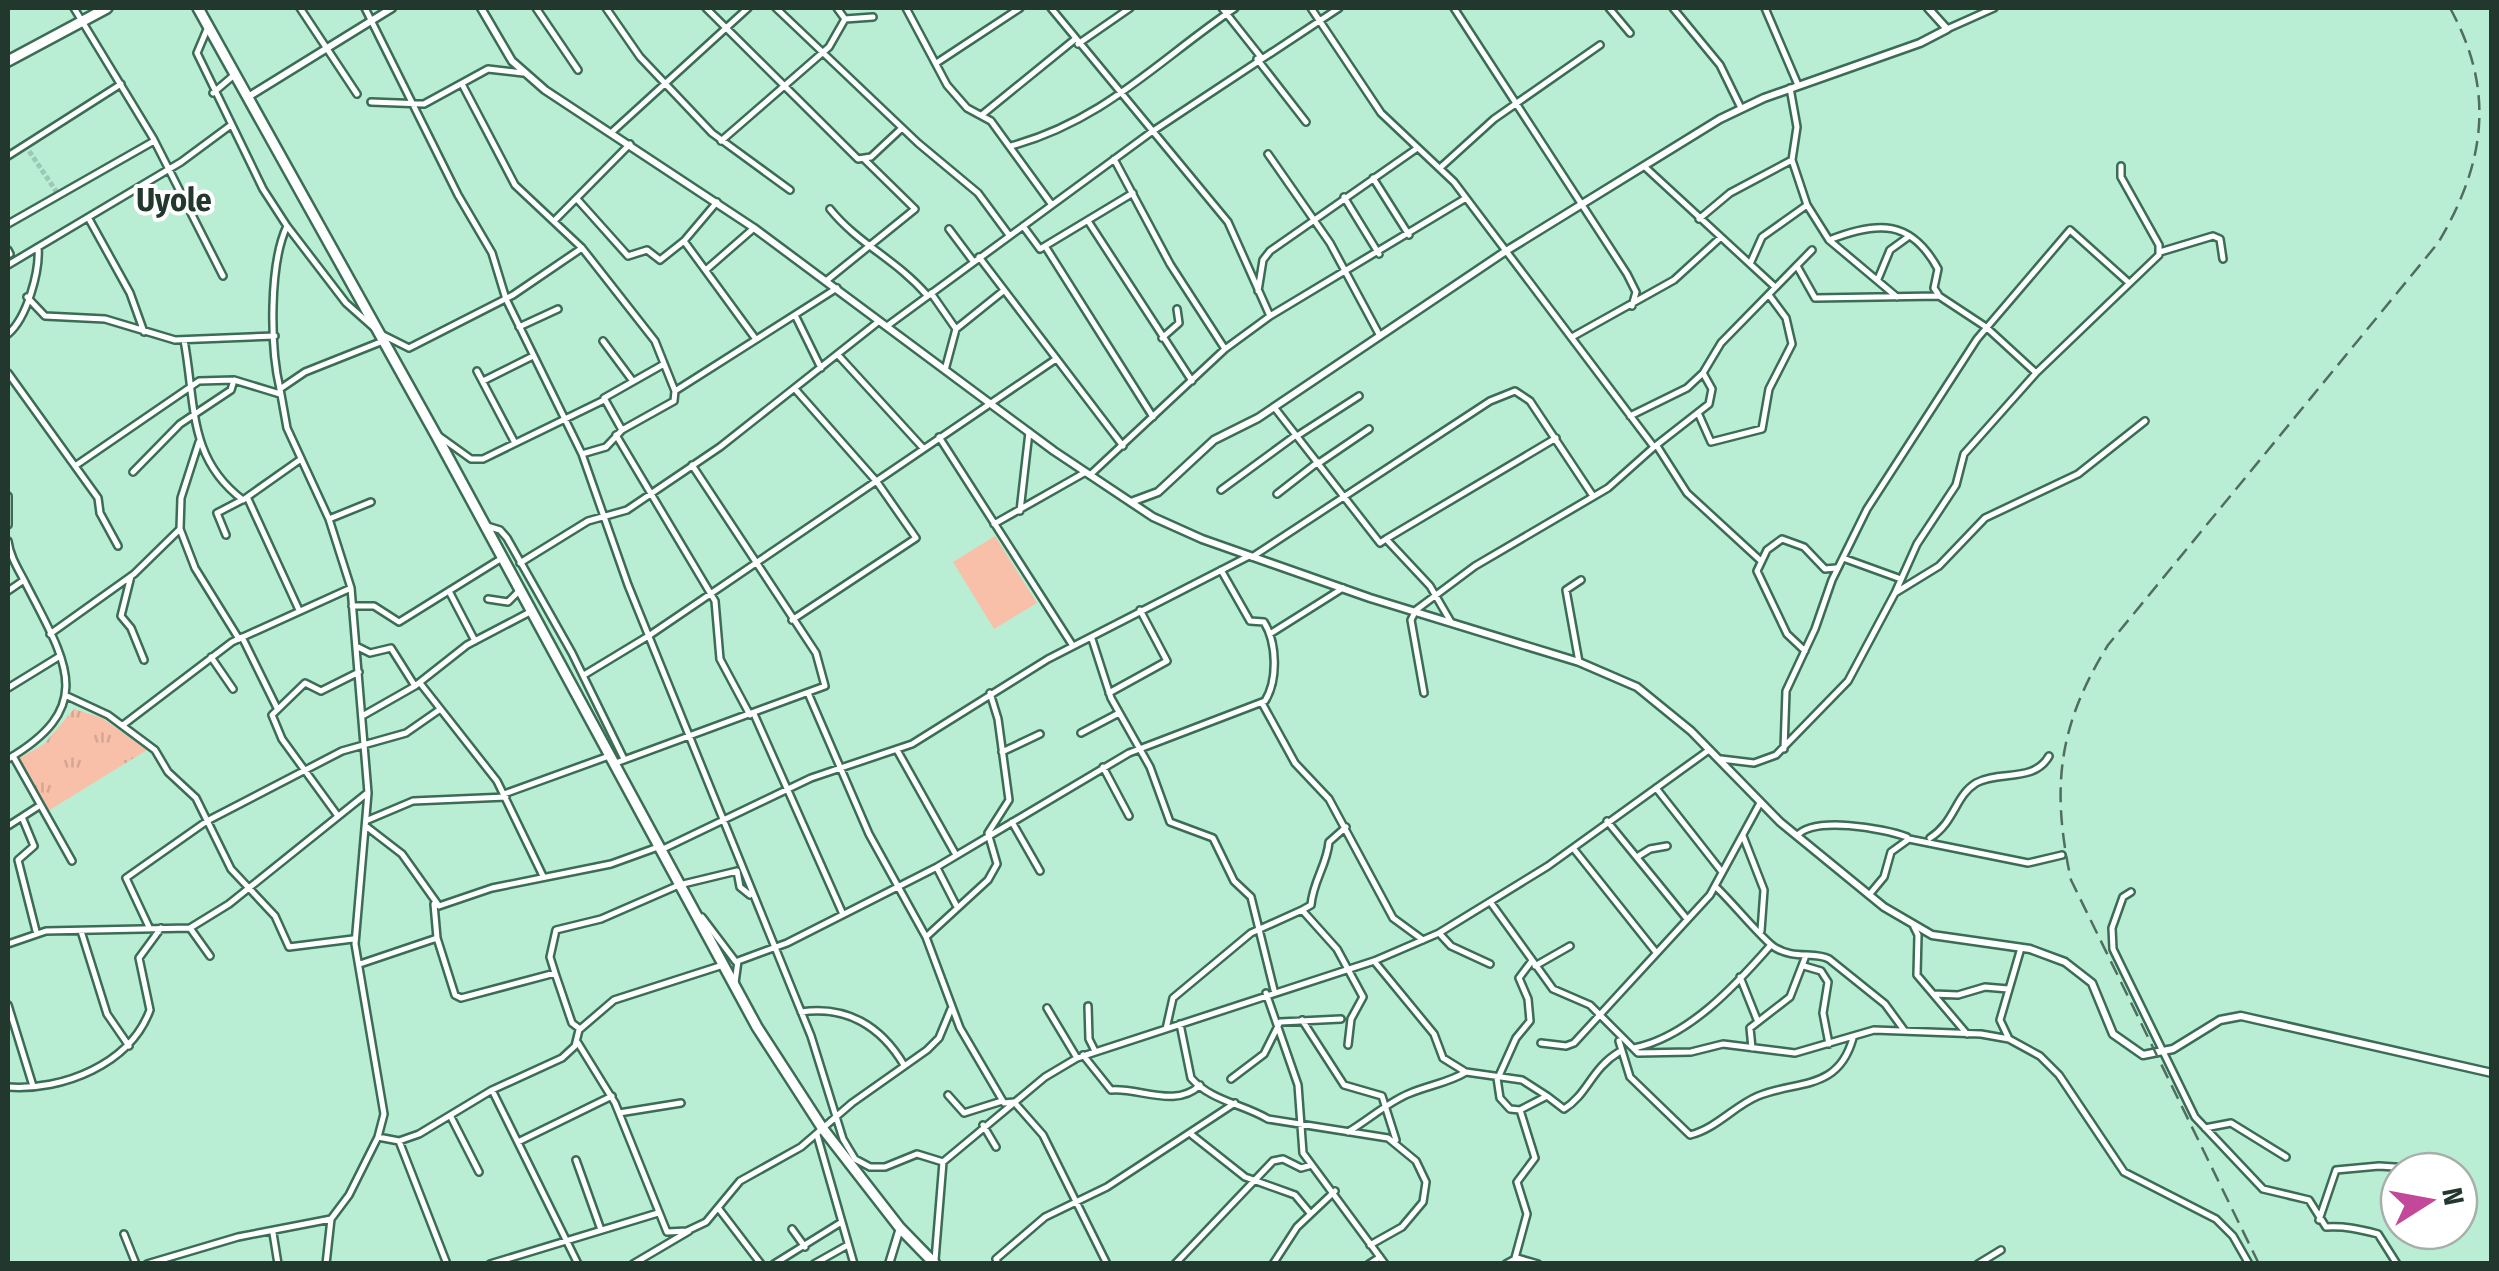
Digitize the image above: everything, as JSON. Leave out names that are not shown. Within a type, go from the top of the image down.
[{"type":"highway","points":[[8,60],[107,8]]},
{"type":"highway","points":[[198,8],[616,760],[723,966],[820,1132],[900,1228],[935,1263]]},
{"type":"street","points":[[74,8],[154,141],[223,276]]},
{"type":"street","points":[[300,8],[357,94]]},
{"type":"street","points":[[365,8],[492,254],[519,327],[582,454],[752,897],[802,1012],[847,1148],[864,1166],[885,1166],[920,1154],[942,1162]]},
{"type":"street","points":[[248,97],[392,8]]},
{"type":"street","points":[[481,8],[503,48],[524,73],[754,228],[881,325],[1130,503],[1166,524],[1250,556],[1580,662],[1637,688],[1718,758],[1760,803],[1869,896],[1940,938],[2021,948],[2056,958],[2086,976],[2108,1026],[2125,1045],[2142,1055],[2163,1053],[2220,1020],[2241,1016],[2400,1048],[2492,1073]]},
{"type":"street","points":[[536,8],[578,70]]},
{"type":"street","points":[[606,8],[640,57],[721,141],[790,190]]},
{"type":"street","points":[[706,8],[852,154],[866,160],[916,209],[826,282]]},
{"type":"street","points":[[612,132],[748,8]]},
{"type":"street","points":[[776,8],[978,193],[1010,236]]},
{"type":"street","points":[[838,8],[845,19]]},
{"type":"street","points":[[906,8],[956,96],[967,108],[983,114],[1052,205]]},
{"type":"street","points":[[938,62],[1020,8]]},
{"type":"street","points":[[1051,8],[1120,97],[1232,227],[1270,316]]},
{"type":"street","points":[[983,114],[1076,42],[1130,8]]},
{"type":"street","points":[[1010,146],[1056,132],[1120,97],[1225,10],[1236,8]]},
{"type":"street","points":[[1311,8],[1366,94],[1416,150],[1441,167],[1466,198],[1687,493],[1761,560]]},
{"type":"street","points":[[520,563],[588,521],[627,510],[1150,133],[1258,57],[1338,8]]},
{"type":"street","points":[[1454,8],[1633,285],[1632,306]]},
{"type":"street","points":[[1609,8],[1630,33]]},
{"type":"street","points":[[1673,8],[1720,64],[1741,108]]},
{"type":"street","points":[[1765,8],[1794,86],[1798,126],[1792,160],[1807,206],[1829,240],[1897,298]]},
{"type":"street","points":[[1928,8],[1947,29]]},
{"type":"street","points":[[1130,503],[1158,492],[1214,440],[1274,407],[1506,251],[1741,108],[1920,44],[1994,8]]},
{"type":"street","points":[[1225,10],[1306,122]]},
{"type":"street","points":[[845,19],[873,16]]},
{"type":"street","points":[[721,141],[822,51],[839,34],[845,19]]},
{"type":"street","points":[[208,27],[197,53],[214,93],[287,226],[354,312],[379,334],[406,348],[506,298],[582,248]]},
{"type":"street","points":[[1441,167],[1516,104],[1600,46]]},
{"type":"street","points":[[370,102],[431,102],[492,68],[524,73]]},
{"type":"street","points":[[214,93],[235,74]]},
{"type":"street","points":[[8,156],[121,84]]},
{"type":"street","points":[[462,84],[516,185],[582,248],[655,341],[675,391],[674,401],[619,433],[606,447],[582,454]]},
{"type":"street","points":[[8,265],[168,170],[231,125]]},
{"type":"street","points":[[866,160],[903,128]]},
{"type":"street","points":[[8,224],[154,141]]},
{"type":"street","points":[[554,220],[630,144]]},
{"type":"street","points":[[1258,294],[1264,256],[1313,218],[1416,150]]},
{"type":"street","points":[[1268,154],[1313,218],[1380,336]]},
{"type":"street","points":[[1114,159],[1170,264],[1225,349]]},
{"type":"street","points":[[1698,219],[1730,194],[1792,160]]},
{"type":"street","points":[[1644,166],[1774,286]]},
{"type":"street","points":[[2121,166],[2121,177],[2160,252]]},
{"type":"street","points":[[1372,177],[1409,235]]},
{"type":"street","points":[[1023,226],[1036,248],[1045,246],[1133,193]]},
{"type":"street","points":[[1344,198],[1379,254]]},
{"type":"street","points":[[994,524],[1086,474],[1123,446],[1225,349],[1270,316],[1344,270],[1379,254],[1466,198]]},
{"type":"street","points":[[578,199],[628,256],[647,250],[662,260],[717,202]]},
{"type":"street","points":[[1750,264],[1762,237],[1807,206]]},
{"type":"street","points":[[830,209],[859,240],[873,244],[929,294],[956,329]]},
{"type":"street","points":[[89,219],[130,293],[144,334]]},
{"type":"street","points":[[1088,221],[1192,381]]},
{"type":"street","points":[[1829,240],[1872,225],[1910,235],[1938,270],[1934,288],[1986,327],[2036,373]]},
{"type":"street","points":[[287,226],[276,266],[275,336],[280,392],[287,428],[329,519],[350,588],[368,793],[354,939],[384,1114],[378,1137],[349,1195],[331,1219],[326,1264]]},
{"type":"street","points":[[706,268],[754,228]]},
{"type":"street","points":[[949,228],[1123,446]]},
{"type":"street","points":[[1784,748],[1784,698],[1838,566],[1866,509],[1986,327],[2070,230],[2083,237],[2104,265],[2128,282]]},
{"type":"street","points":[[1877,280],[1890,250],[1910,235]]},
{"type":"street","points":[[1718,758],[1758,763],[1784,748],[1848,681],[1896,593],[1917,544],[1952,493],[1964,454],[2036,373],[2128,282],[2160,252],[2217,237],[2223,259]]},
{"type":"street","points":[[1572,337],[1674,280],[1720,238]]},
{"type":"street","points":[[684,241],[755,338]]},
{"type":"street","points":[[1045,246],[1153,418]]},
{"type":"street","points":[[8,334],[19,323],[38,266],[38,247]]},
{"type":"street","points":[[1630,416],[1687,388],[1703,374],[1721,343],[1812,250]]},
{"type":"street","points":[[8,253],[22,254]]},
{"type":"street","points":[[1797,266],[1815,298],[1944,298]]},
{"type":"street","points":[[675,391],[837,288]]},
{"type":"street","points":[[945,370],[956,329],[1002,292]]},
{"type":"street","points":[[1698,414],[1712,442],[1762,429],[1775,371],[1792,344],[1786,318],[1769,295]]},
{"type":"street","points":[[27,297],[44,316],[105,320],[144,334],[184,340],[275,336]]},
{"type":"street","points":[[1162,338],[1179,323],[1177,309]]},
{"type":"street","points":[[519,327],[558,310]]},
{"type":"street","points":[[794,315],[821,368]]},
{"type":"street","points":[[280,392],[305,372],[379,334]]},
{"type":"street","points":[[184,340],[199,442],[217,478],[246,499],[299,610]]},
{"type":"street","points":[[603,341],[632,380]]},
{"type":"street","points":[[838,355],[923,448]]},
{"type":"street","points":[[483,381],[533,356]]},
{"type":"street","points":[[584,675],[650,636],[1056,359]]},
{"type":"street","points":[[436,434],[476,460],[604,400],[664,364]]},
{"type":"street","points":[[477,371],[516,444]]},
{"type":"street","points":[[8,373],[98,498],[100,513],[118,546]]},
{"type":"street","points":[[1424,693],[1410,620],[1416,610],[1438,598],[1475,566],[1628,472],[1698,414],[1712,394],[1703,374]]},
{"type":"street","points":[[75,466],[192,386],[234,380],[280,392]]},
{"type":"street","points":[[133,472],[196,412],[231,390],[234,380]]},
{"type":"street","points":[[792,620],[916,541],[877,482],[794,388]]},
{"type":"street","points":[[434,904],[444,906],[543,876],[611,864],[662,847],[839,767],[897,750],[1073,646],[1250,556],[1508,392],[1526,396],[1593,496]]},
{"type":"street","points":[[1221,490],[1358,396]]},
{"type":"street","points":[[604,400],[718,609],[716,635],[720,658],[788,788],[842,912]]},
{"type":"street","points":[[1274,407],[1380,543],[1556,438]]},
{"type":"street","points":[[1896,593],[1939,566],[1984,518],[2078,474],[2145,421]]},
{"type":"street","points":[[1277,494],[1369,429]]},
{"type":"street","points":[[1020,511],[1029,432]]},
{"type":"street","points":[[939,437],[1073,646]]},
{"type":"street","points":[[199,442],[181,498],[180,529],[193,564],[241,638],[276,708],[274,724],[303,771],[338,816]]},
{"type":"street","points":[[226,535],[218,513],[246,499],[301,459]]},
{"type":"street","points":[[368,824],[413,801],[505,796],[690,736],[825,686],[824,669],[692,465]]},
{"type":"street","points":[[8,496],[8,525]]},
{"type":"street","points":[[329,519],[371,502]]},
{"type":"street","points":[[484,526],[500,530],[584,675],[616,760]]},
{"type":"street","points":[[50,634],[131,576],[180,529]]},
{"type":"street","points":[[1805,652],[1787,634],[1778,609],[1758,576],[1761,560],[1782,539],[1804,548],[1825,568],[1838,566]]},
{"type":"street","points":[[1386,540],[1438,598],[1451,622]]},
{"type":"street","points":[[8,541],[60,656],[68,696],[54,725],[10,758],[72,861]]},
{"type":"street","points":[[352,606],[374,606],[398,622],[502,558]]},
{"type":"street","points":[[1844,558],[1901,579]]},
{"type":"street","points":[[736,962],[937,867],[1103,766],[1140,748],[1262,703],[1271,685],[1270,634],[1264,622],[1250,621],[1221,570]]},
{"type":"street","points":[[131,576],[120,616],[131,628],[144,660]]},
{"type":"street","points":[[8,591],[24,580]]},
{"type":"street","points":[[1580,662],[1566,590],[1581,580]]},
{"type":"street","points":[[123,725],[210,657],[241,638],[350,588]]},
{"type":"street","points":[[1270,634],[1343,588]]},
{"type":"street","points":[[488,600],[508,602],[520,590]]},
{"type":"street","points":[[450,593],[475,641]]},
{"type":"street","points":[[1109,692],[1167,662],[1140,610]]},
{"type":"street","points":[[364,715],[417,684],[475,641],[531,611]]},
{"type":"street","points":[[1092,638],[1109,692],[1140,748],[1171,823],[1216,841],[1234,881],[1250,896],[1274,990]]},
{"type":"street","points":[[356,645],[365,653],[391,648],[490,770],[543,876]]},
{"type":"street","points":[[8,688],[60,656]]},
{"type":"street","points":[[210,657],[232,689]]},
{"type":"street","points":[[276,708],[305,683],[321,691],[359,672]]},
{"type":"street","points":[[808,693],[896,887],[926,938],[952,1007],[1002,1101]]},
{"type":"street","points":[[926,938],[956,905],[988,880],[996,867],[988,833],[1008,804],[990,693]]},
{"type":"street","points":[[68,696],[123,725],[155,750],[168,772],[190,791],[238,880],[250,887],[275,916],[290,947],[354,939]]},
{"type":"street","points":[[1262,703],[1295,763],[1329,799],[1393,918],[1423,940]]},
{"type":"street","points":[[149,927],[126,878],[207,820],[303,771],[366,744],[397,737],[439,710]]},
{"type":"street","points":[[1080,733],[1120,714]]},
{"type":"street","points":[[1002,752],[1040,734]]},
{"type":"street","points":[[897,750],[956,855]]},
{"type":"street","points":[[935,1263],[942,1162],[984,1125],[1080,1056],[1274,990],[1374,961],[1439,933],[1573,848],[1709,750]]},
{"type":"street","points":[[1928,840],[1949,822],[1960,798],[1976,783],[2039,768],[2049,756]]},
{"type":"street","points":[[1103,766],[1129,816]]},
{"type":"street","points":[[1656,788],[1723,873]]},
{"type":"street","points":[[8,944],[36,932],[190,928],[250,887],[368,793]]},
{"type":"street","points":[[1542,1043],[1572,1044],[1687,919],[1716,887],[1760,803]]},
{"type":"street","points":[[8,826],[39,806]]},
{"type":"street","points":[[22,818],[34,846],[18,860],[36,932]]},
{"type":"street","points":[[1012,822],[1040,870]]},
{"type":"street","points":[[1607,822],[1687,919]]},
{"type":"street","points":[[368,824],[402,854],[434,904],[437,938],[453,990],[462,998],[555,972]]},
{"type":"street","points":[[1797,836],[1806,827],[1820,824],[1886,831],[2028,862],[2062,855]]},
{"type":"street","points":[[1166,1029],[1173,998],[1260,926],[1310,905],[1312,885],[1328,861],[1329,842],[1346,827]]},
{"type":"street","points":[[1743,836],[1764,890],[1761,931]]},
{"type":"street","points":[[1869,896],[1884,877],[1891,852],[1910,839]]},
{"type":"street","points":[[1636,857],[1667,846]]},
{"type":"street","points":[[1573,848],[1655,951]]},
{"type":"street","points":[[734,851],[740,888],[752,897]]},
{"type":"street","points":[[937,867],[956,905]]},
{"type":"street","points":[[580,1029],[571,1021],[550,956],[556,930],[601,919],[679,885],[736,871]]},
{"type":"street","points":[[1716,887],[1761,931],[1770,946],[1820,971],[1828,982],[1824,1014],[1828,1044]]},
{"type":"street","points":[[2132,892],[2123,896],[2112,928],[2112,946],[2163,1053],[2205,1128],[2262,1189],[2292,1192],[2312,1202],[2327,1198]]},
{"type":"street","points":[[689,903],[736,962],[735,986]]},
{"type":"street","points":[[1491,903],[1533,964],[1560,994],[1585,1002],[1631,1049],[1655,1054],[1723,1044],[1796,1052],[1874,1030],[2009,1039],[2040,1056],[2059,1075],[2124,1172],[2216,1220],[2233,1236],[2249,1264]]},
{"type":"street","points":[[1302,910],[1325,932],[1364,999],[1351,1020],[1348,1045]]},
{"type":"street","points":[[1914,926],[1918,936],[1917,975],[1967,1034]]},
{"type":"street","points":[[8,1088],[82,1074],[129,1046],[150,1010],[139,958],[161,928]]},
{"type":"street","points":[[190,928],[210,956]]},
{"type":"street","points":[[81,931],[107,1014],[129,1046]]},
{"type":"street","points":[[1439,933],[1451,946],[1490,964]]},
{"type":"street","points":[[360,964],[437,938]]},
{"type":"street","points":[[1546,1096],[1520,1110],[1510,1110],[1502,1102],[1498,1078],[1516,1038],[1530,1021],[1528,999],[1519,978],[1533,964],[1570,946]]},
{"type":"street","points":[[1631,1049],[1656,1042],[1692,1020],[1770,946]]},
{"type":"street","points":[[2009,1039],[2000,1020],[2021,948]]},
{"type":"street","points":[[1752,1048],[1750,1028],[1790,997],[1805,962],[1821,955],[1886,1004],[1904,1030]]},
{"type":"street","points":[[1374,961],[1434,1034],[1444,1060],[1466,1072],[1525,1081],[1557,1108],[1570,1106],[1594,1069],[1620,1051]]},
{"type":"street","points":[[378,1137],[399,1141],[451,1117],[492,1090],[562,1058],[577,1040],[580,1029],[614,1000],[723,966]]},
{"type":"street","points":[[1740,977],[1758,1022]]},
{"type":"street","points":[[1933,994],[1958,995],[1985,987],[2008,989]]},
{"type":"street","points":[[1266,993],[1280,1022],[1298,1086],[1301,1147],[1385,1264]]},
{"type":"street","points":[[8,1005],[34,1086]]},
{"type":"street","points":[[1088,1006],[1089,1038],[1095,1052]]},
{"type":"street","points":[[634,1264],[720,1209],[736,1184],[820,1132],[939,1038],[952,1007]]},
{"type":"street","points":[[1047,1008],[1080,1056],[1110,1090],[1128,1088],[1145,1095],[1179,1095],[1200,1086]]},
{"type":"street","points":[[802,1012],[830,1009],[862,1020],[904,1065]]},
{"type":"street","points":[[1280,1022],[1341,1019]]},
{"type":"street","points":[[1302,1020],[1344,1085],[1381,1095],[1398,1142],[1423,1171],[1426,1195],[1402,1228],[1370,1245]]},
{"type":"street","points":[[1231,1079],[1264,1054],[1280,1022]]},
{"type":"street","points":[[1180,1024],[1191,1076],[1200,1086],[1268,1119],[1398,1142]]},
{"type":"street","points":[[1618,1038],[1630,1077],[1690,1135],[1712,1126],[1757,1096],[1801,1088],[1820,1078],[1843,1058],[1853,1038]]},
{"type":"street","points":[[577,1040],[587,1064],[612,1096],[668,1233],[691,1230]]},
{"type":"street","points":[[1348,1132],[1410,1093],[1440,1080],[1452,1081],[1466,1072]]},
{"type":"street","points":[[492,1090],[578,1264]]},
{"type":"street","points":[[948,1095],[964,1113],[1002,1101],[1014,1102],[1043,1135],[1107,1264]]},
{"type":"street","points":[[518,1142],[612,1096]]},
{"type":"street","points":[[998,1264],[996,1259],[1020,1236],[1054,1212],[1192,1135],[1234,1103]]},
{"type":"street","points":[[620,1113],[681,1104]]},
{"type":"street","points":[[1506,1264],[1515,1258],[1527,1218],[1517,1182],[1535,1158],[1520,1110]]},
{"type":"street","points":[[451,1117],[478,1172]]},
{"type":"street","points":[[2205,1128],[2232,1124],[2286,1157]]},
{"type":"street","points":[[984,1125],[996,1147]]},
{"type":"street","points":[[820,1132],[840,1223],[854,1264]]},
{"type":"street","points":[[1192,1135],[1230,1168],[1292,1193],[1310,1213]]},
{"type":"street","points":[[399,1141],[447,1264]]},
{"type":"street","points":[[1175,1264],[1277,1159],[1299,1168],[1312,1165]]},
{"type":"street","points":[[576,1160],[600,1227]]},
{"type":"street","points":[[2319,1220],[2330,1176],[2336,1170],[2379,1166]]},
{"type":"street","points":[[1274,1264],[1310,1213],[1334,1191]]},
{"type":"street","points":[[2312,1202],[2326,1228],[2348,1225],[2378,1234],[2397,1264]]},
{"type":"street","points":[[720,1209],[761,1264]]},
{"type":"street","points":[[490,1264],[563,1238],[658,1213]]},
{"type":"street","points":[[147,1264],[238,1238],[331,1219]]},
{"type":"street","points":[[774,1264],[840,1223]]},
{"type":"street","points":[[890,1264],[900,1228]]},
{"type":"street","points":[[792,1229],[805,1247]]},
{"type":"street","points":[[272,1233],[278,1264]]},
{"type":"street","points":[[124,1234],[136,1264]]},
{"type":"street","points":[[814,1264],[846,1246]]},
{"type":"street","points":[[1978,1264],[2001,1250]]},
{"type":"street","points":[[1369,1264],[1380,1257]]},
{"type":"street","points":[[1515,1258],[1538,1264]]},
{"type":"green space","points":[[995,536],[1037,603],[994,629],[953,562]]},
{"type":"green space","points":[[74,709],[102,718],[147,750],[48,811],[18,759],[44,744]]},
{"type":"tunnel","points":[[25,145],[58,194]]},
{"type":"railway","points":[[2259,1264],[2071,880],[2061,815],[2063,758],[2078,703],[2108,645],[2438,243],[2454,214],[2475,156],[2479,98],[2465,39],[2450,8]]},
{"type":"district","name":"Uyole","points":[[174,200]]}]
